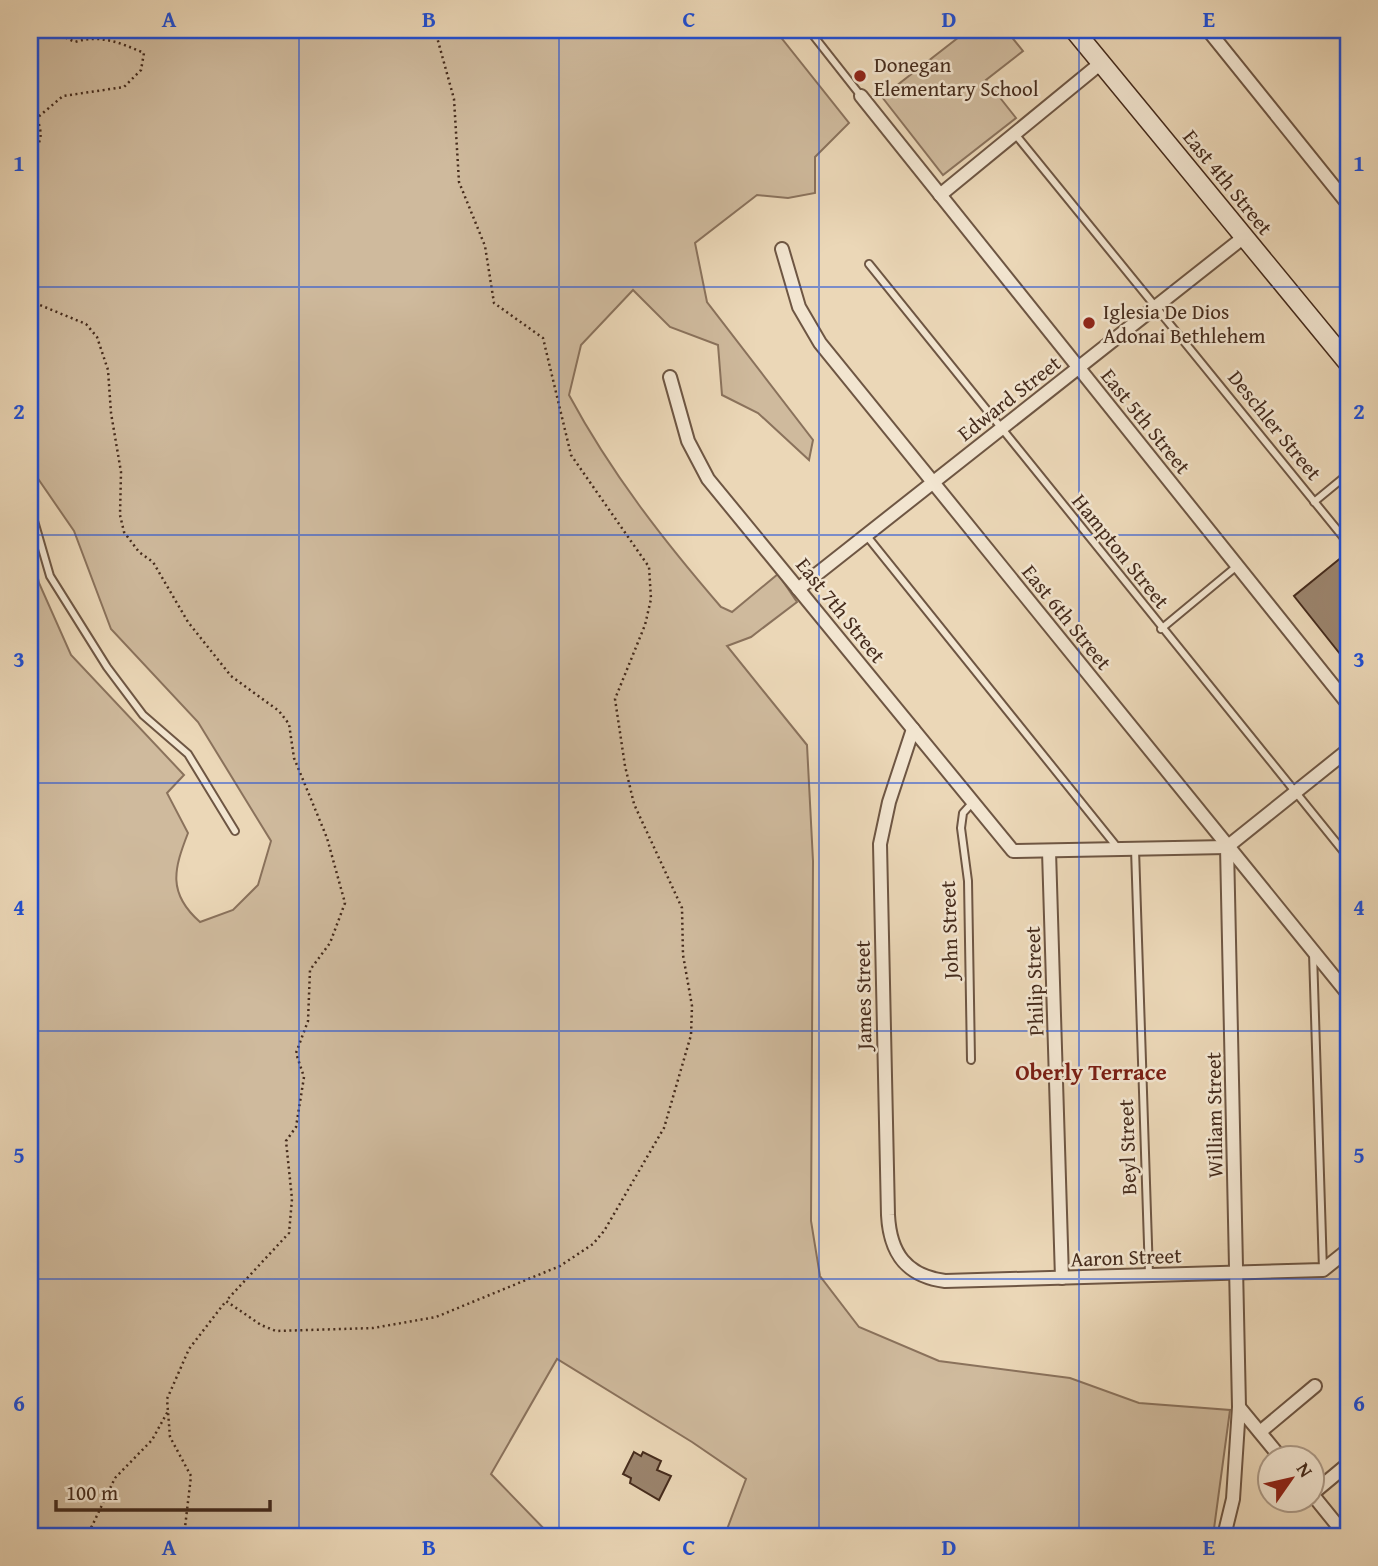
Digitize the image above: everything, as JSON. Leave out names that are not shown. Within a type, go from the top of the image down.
[{"type":"main road","name":"East 4th Street","points":[[1074,30],[1348,363]]},
{"type":"street","points":[[1208,30],[1348,204]]},
{"type":"street","points":[[940,195],[1101,63]]},
{"type":"street","name":"East 5th Street","points":[[861,96],[1348,704]]},
{"type":"street","name":"Edward Street","points":[[798,589],[1244,237]]},
{"type":"street","name":"East 6th Street","points":[[782,249],[799,307],[812,332],[1348,994]]},
{"type":"street","name":"East 7th Street","points":[[670,377],[685,433],[700,467],[1013,851],[1049,850]]},
{"type":"street","name":"James Street","points":[[902,1263],[890,1239],[888,1215],[880,860],[889,802],[913,729]]},
{"type":"street","points":[[1049,850],[1227,847],[1348,750]]},
{"type":"street","name":"William Street","points":[[1224,1536],[1233,1499],[1239,1407],[1227,847]]},
{"type":"street","name":"Philip Street","points":[[1049,850],[1062,1278]]},
{"type":"street","points":[[1323,1270],[1348,1250]]},
{"type":"street","name":"Aaron Street","points":[[902,1263],[923,1277],[945,1281],[1323,1270]]},
{"type":"street","points":[[1260,1432],[1315,1386]]},
{"type":"street","points":[[1239,1407],[1270,1444]]},
{"type":"street","points":[[1326,1482],[1348,1464]]},
{"type":"street","points":[[1326,1511],[1346,1536]]},
{"type":"lane","points":[[809,30],[861,96]]},
{"type":"lane","points":[[1338,30],[1348,43]]},
{"type":"lane","name":"Deschler Street","points":[[1015,134],[1348,543]]},
{"type":"lane","name":"Hampton Street","points":[[869,264],[1348,857]]},
{"type":"lane","points":[[1314,502],[1348,474]]},
{"type":"lane","points":[[30,507],[50,576],[100,656],[134,704],[188,754],[235,831]]},
{"type":"lane","points":[[866,535],[1119,850]]},
{"type":"lane","points":[[1161,628],[1237,566]]},
{"type":"lane","name":"John Street","points":[[971,1060],[968,881],[961,828],[963,813],[973,802]]},
{"type":"lane","name":"Beyl Street","points":[[1135,849],[1149,1276]]},
{"type":"lane","points":[[1313,951],[1323,1270]]},
{"type":"path","points":[[30,156],[41,143],[43,135],[37,118],[64,96],[124,87],[141,71],[144,53],[123,43],[92,36],[75,42],[49,30]]},
{"type":"path","points":[[226,1301],[276,1331],[373,1328],[436,1318],[560,1265],[593,1244],[604,1231],[664,1128],[691,1035],[692,1006],[683,955],[682,908],[634,804],[615,699],[645,625],[651,599],[649,567],[571,455],[543,338],[494,303],[485,246],[459,182],[454,99],[435,30]]},
{"type":"path","points":[[30,301],[86,324],[97,337],[108,370],[111,413],[121,472],[120,515],[124,532],[139,552],[153,562],[188,622],[231,676],[279,710],[289,724],[294,758],[327,838],[345,903],[330,943],[310,970],[308,1021],[297,1045],[296,1053],[304,1077],[296,1127],[286,1141],[292,1199],[289,1233],[226,1301],[189,1349],[167,1399],[170,1437],[191,1476],[184,1536]]},
{"type":"path","points":[[84,1536],[92,1526],[115,1478],[152,1440],[168,1411]]},
{"type":"shaded area","points":[[30,30],[775,30],[849,123],[815,157],[815,193],[788,198],[757,195],[695,243],[707,302],[813,440],[809,460],[758,413],[722,395],[718,345],[670,327],[633,290],[581,345],[569,395],[602,452],[639,506],[721,607],[732,612],[778,574],[797,602],[751,637],[727,646],[807,745],[813,861],[811,1221],[820,1276],[859,1327],[939,1361],[1070,1378],[1139,1403],[1230,1410],[1213,1536],[734,1536],[726,1532],[746,1479],[692,1442],[557,1359],[491,1474],[551,1536],[30,1536],[30,542],[39,583],[71,655],[184,775],[167,793],[188,833],[179,858],[176,880],[182,901],[189,911],[200,922],[233,910],[258,885],[271,841],[198,722],[111,629],[74,531],[30,467]]},
{"type":"shaded area","points":[[968,30],[1006,30],[1023,51],[986,80],[1016,118],[943,175],[882,97]]},
{"type":"building","points":[[1348,552],[1348,597],[1343,601],[1348,608],[1348,664],[1294,596]]},
{"type":"building","points":[[634,1452],[641,1456],[643,1452],[661,1461],[657,1470],[671,1476],[659,1500],[630,1483],[631,1478],[623,1474]]},
{"type":"place","name":"Donegan Elementary School","points":[[860,76]]},
{"type":"place","name":"Iglesia De Dios Adonai Bethlehem","points":[[1089,323]]},
{"type":"district","name":"Oberly Terrace","points":[[1091,1071]]}]
